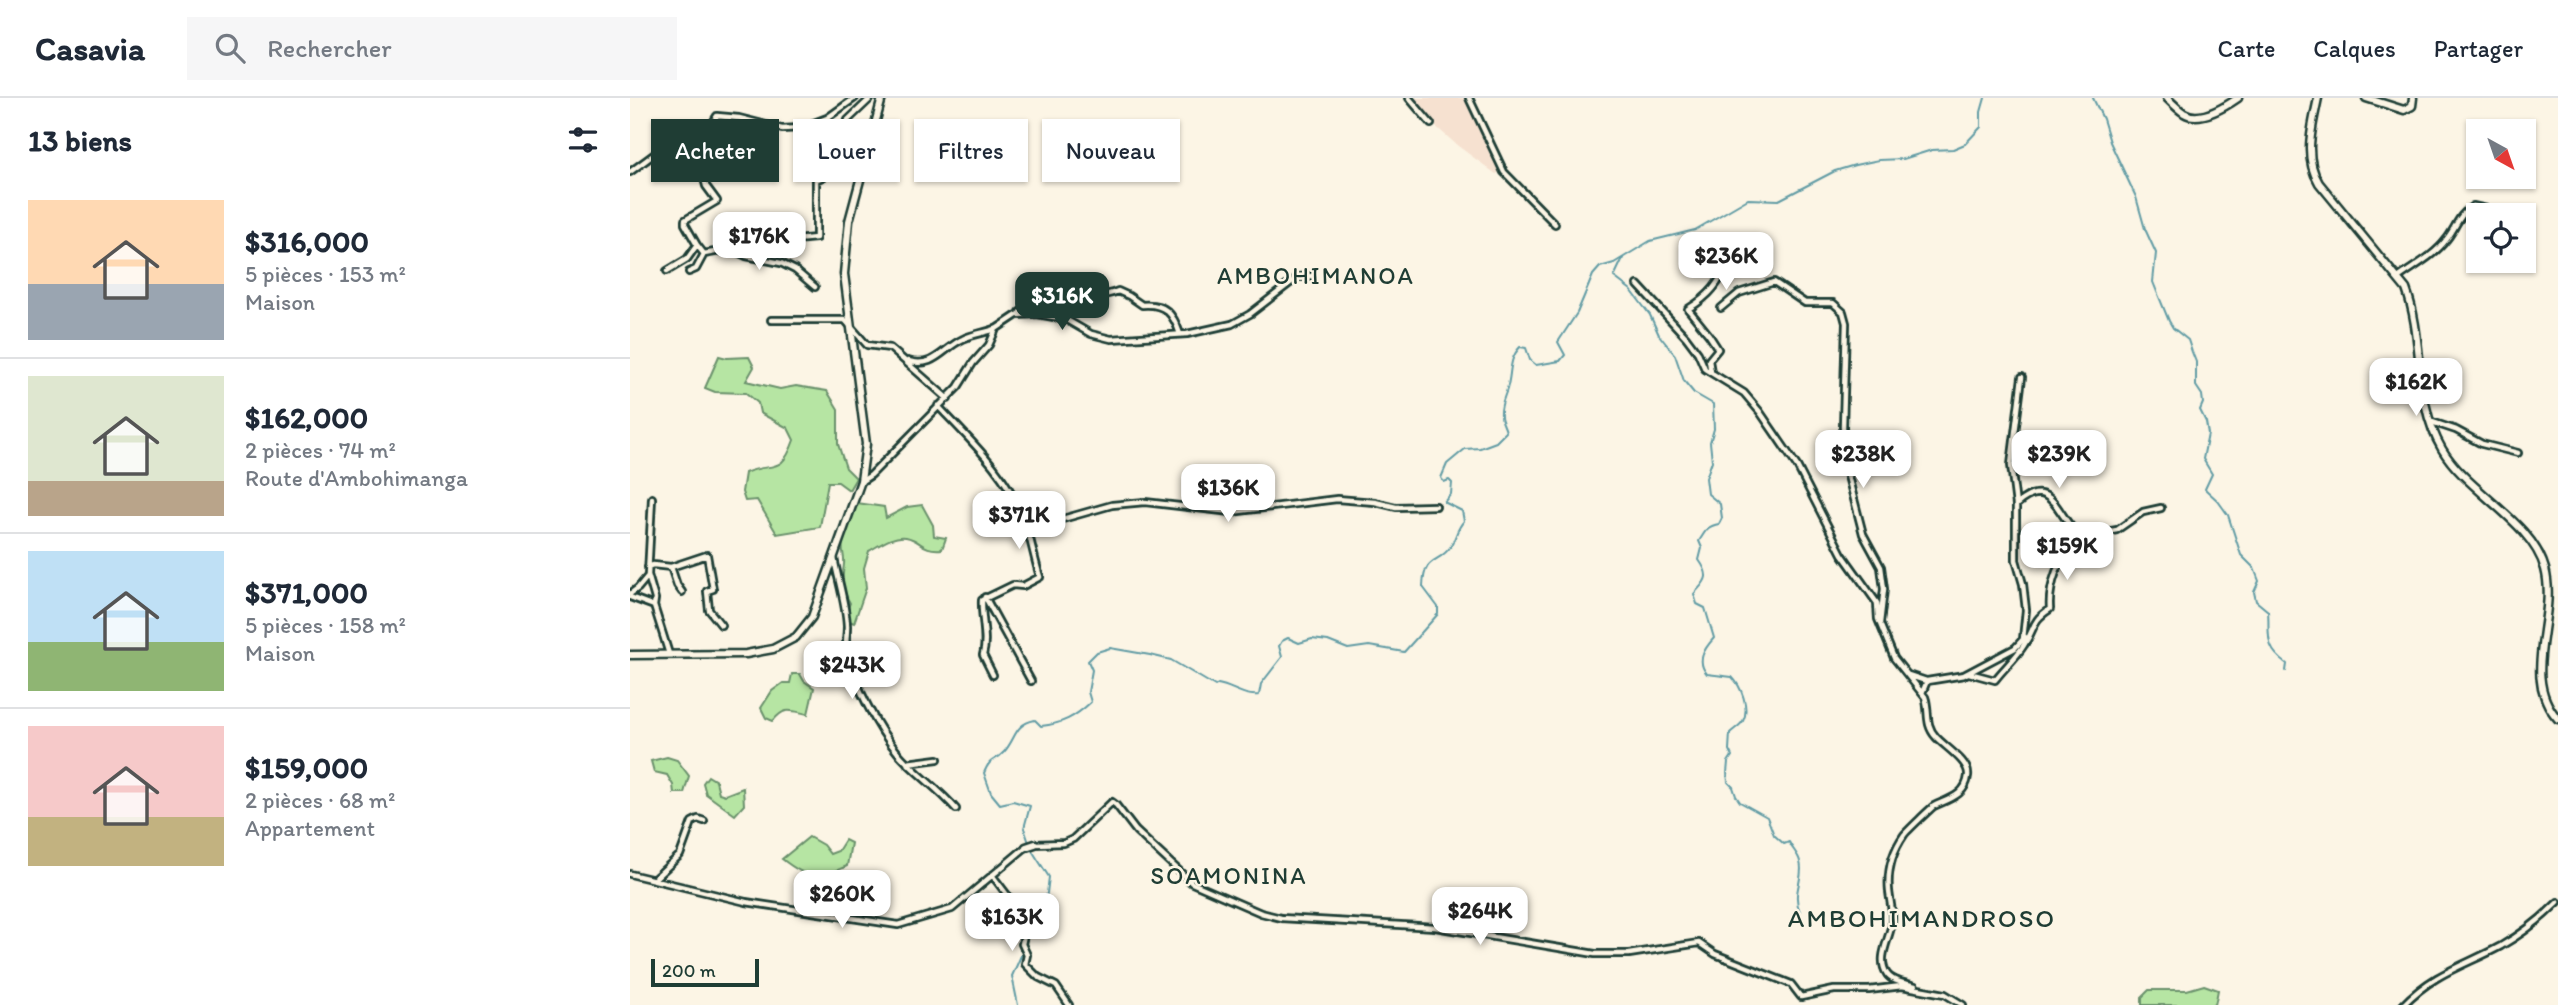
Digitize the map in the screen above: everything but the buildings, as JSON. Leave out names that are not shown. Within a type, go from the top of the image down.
[{"type":"street","points":[[779,128],[801,128],[827,118],[855,98]]},
{"type":"street","points":[[795,240],[816,238],[816,180],[833,172],[848,120],[870,98]]},
{"type":"street","points":[[630,655],[746,654],[768,650],[803,631],[812,617],[861,481],[866,444],[844,274],[849,221],[882,98]]},
{"type":"street","points":[[1409,98],[1432,124]]},
{"type":"street","points":[[1469,98],[1504,172],[1555,224]]},
{"type":"street","points":[[2167,98],[2186,115],[2196,116],[2213,112],[2238,98]]},
{"type":"street","points":[[2318,98],[2310,136],[2309,157],[2312,171],[2398,278],[2411,303],[2421,387],[2440,446],[2451,464],[2516,524],[2544,566],[2549,586],[2540,663],[2541,684],[2549,707],[2558,719]]},
{"type":"street","points":[[2366,98],[2404,110],[2412,106],[2413,98]]},
{"type":"street","points":[[715,119],[717,116],[746,119]]},
{"type":"street","points":[[630,172],[651,157]]},
{"type":"street","points":[[704,254],[697,246],[685,220],[717,201],[705,182]]},
{"type":"street","points":[[2398,278],[2438,249],[2466,211]]},
{"type":"street","points":[[667,271],[687,259],[697,246]]},
{"type":"street","points":[[689,272],[695,269],[704,254],[731,249],[746,256],[781,263],[796,270],[815,287]]},
{"type":"street","points":[[1711,372],[1709,360],[1718,349],[1688,309],[1703,301],[1721,278],[1725,264],[1722,257]]},
{"type":"street","points":[[905,360],[928,362],[962,339],[996,329],[1017,315],[1037,314],[1065,319],[1091,334],[1111,339],[1180,334],[1232,324],[1250,314],[1298,277],[1312,276]]},
{"type":"street","points":[[1721,308],[1739,293],[1774,282],[1805,303],[1833,303],[1843,312],[1846,323],[1843,427],[1847,472],[1863,534],[1881,568],[1884,589],[1880,624]]},
{"type":"street","points":[[1638,285],[1686,337],[1698,354],[1704,369],[1744,393],[1797,466],[1842,554],[1877,603],[1880,624],[1894,659],[1927,703],[1926,719],[1929,727],[1969,771],[1968,779],[1959,794],[1930,810],[1907,832],[1892,859],[1888,887],[1892,920],[1884,948],[1884,968],[1893,980],[1914,985],[1918,989]]},
{"type":"street","points":[[1020,312],[1047,305],[1065,294],[1083,297],[1103,293],[1108,295],[1118,291],[1142,305],[1156,304],[1167,309],[1180,334]]},
{"type":"street","points":[[771,320],[849,321]]},
{"type":"street","points":[[849,321],[867,345],[887,346],[948,399]]},
{"type":"street","points":[[861,481],[871,475],[948,399],[989,345],[996,329]]},
{"type":"street","points":[[2022,377],[2011,465],[2016,505],[2016,560],[2023,584],[2026,610],[2023,639]]},
{"type":"street","points":[[938,407],[1006,482],[1023,518],[1040,577],[1023,586],[1013,585],[985,596],[982,600],[986,644],[983,655],[993,675]]},
{"type":"street","points":[[2432,422],[2456,429],[2482,444],[2518,453]]},
{"type":"street","points":[[2016,505],[2032,493],[2045,496],[2052,500],[2075,529],[2091,538],[2117,530],[2143,512],[2161,508]]},
{"type":"street","points":[[652,498],[648,575],[654,606],[669,654]]},
{"type":"street","points":[[1023,518],[1059,520],[1112,505],[1145,502],[1231,512],[1337,499],[1375,502],[1396,507],[1436,506]]},
{"type":"street","points":[[1969,673],[1995,680],[2025,644],[2036,620],[2050,609],[2054,576],[2072,541],[2084,535]]},
{"type":"street","points":[[833,553],[847,625],[846,646],[851,665],[876,721],[890,743],[914,771],[936,787],[956,809]]},
{"type":"street","points":[[648,567],[671,567],[706,555],[713,589],[708,591],[709,610],[720,625]]},
{"type":"street","points":[[671,567],[682,592]]},
{"type":"street","points":[[648,575],[630,596],[654,606]]},
{"type":"street","points":[[985,596],[1031,681]]},
{"type":"street","points":[[1907,675],[1927,681],[1951,679],[1969,673],[2015,648],[2031,631]]},
{"type":"street","points":[[1922,694],[1927,681]]},
{"type":"street","points":[[907,763],[938,759]]},
{"type":"street","points":[[630,874],[746,902],[898,925],[952,909],[1026,847],[1035,844],[1064,844],[1073,839],[1112,802],[1136,831],[1188,880],[1261,913],[1281,918],[1435,927],[1586,953],[1629,954],[1699,943],[1715,954],[1791,984],[1801,997],[1846,989],[1869,990],[1892,986],[1952,996],[1963,1005]]},
{"type":"street","points":[[654,879],[680,855],[692,822],[698,819],[704,821]]},
{"type":"street","points":[[992,875],[1027,921],[1022,946],[1027,955],[1025,964],[1038,977],[1056,986],[1069,1005]]},
{"type":"street","points":[[2403,1005],[2436,976],[2501,945],[2527,929],[2558,902]]},
{"type":"shaded area","points":[[1411,98],[1467,98],[1502,171],[1496,174],[1458,146],[1433,124]]},
{"type":"green space","points":[[719,356],[749,357],[754,367],[746,381],[780,389],[796,386],[827,391],[838,409],[838,444],[846,468],[856,478],[849,490],[838,482],[828,482],[820,527],[777,534],[757,500],[745,501],[742,492],[745,473],[780,464],[794,440],[788,428],[760,413],[758,403],[746,393],[715,392],[705,388]]},
{"type":"green space","points":[[857,503],[884,507],[886,518],[907,507],[922,505],[933,525],[934,536],[946,538],[942,549],[926,547],[911,538],[901,537],[869,551],[864,568],[866,588],[854,623],[849,621],[846,612],[850,603],[843,584],[843,544]]},
{"type":"green space","points":[[792,674],[800,674],[804,681],[814,688],[808,714],[785,711],[773,721],[766,718],[761,708],[772,691],[783,683],[790,683]]},
{"type":"green space","points":[[667,757],[677,760],[689,776],[684,793],[674,793],[667,775],[654,772],[651,761]]},
{"type":"green space","points":[[708,776],[716,781],[719,793],[725,795],[743,788],[744,805],[735,815],[706,794],[703,783]]},
{"type":"green space","points":[[809,837],[823,845],[830,854],[838,851],[845,840],[851,843],[847,866],[828,874],[813,876],[799,871],[782,859]]},
{"type":"green space","points":[[2204,985],[2218,990],[2215,1005],[2142,1005],[2142,997],[2149,990],[2187,990]]},
{"type":"waterway","points":[[1029,843],[1024,828],[1030,806],[1013,801],[1000,804],[991,793],[984,773],[991,762],[1004,752],[1023,725],[1035,720],[1041,726],[1055,724],[1074,716],[1091,702],[1088,692],[1092,670],[1088,661],[1097,652],[1110,648],[1171,660],[1215,686],[1223,685],[1253,695],[1259,695],[1261,684],[1282,657],[1279,646],[1288,638],[1299,643],[1312,639],[1328,641],[1348,649],[1369,646],[1404,652],[1438,614],[1438,607],[1423,587],[1426,569],[1451,546],[1464,521],[1462,511],[1444,502],[1451,494],[1452,483],[1449,480],[1444,482],[1441,478],[1447,464],[1465,449],[1480,448],[1496,442],[1506,432],[1501,409],[1516,352],[1520,347],[1526,348],[1530,360],[1536,365],[1560,361],[1565,355],[1558,342],[1577,313],[1593,275],[1600,267],[1614,263],[1650,241],[1695,230],[1748,199],[1779,200],[1835,171],[1879,160],[1903,159],[1932,150],[1953,149],[1965,144],[1981,127],[1985,98]]},
{"type":"waterway","points":[[2093,98],[2136,197],[2145,229],[2156,253],[2153,282],[2169,321],[2173,328],[2188,340],[2196,362],[2196,386],[2202,395],[2200,410],[2208,434],[2203,459],[2212,474],[2205,489],[2228,515],[2241,555],[2254,568],[2259,581],[2254,592],[2256,601],[2268,611],[2269,640],[2274,652],[2287,664],[2286,671]]},
{"type":"waterway","points":[[1623,258],[1614,277],[1631,290],[1650,315],[1659,335],[1675,355],[1684,381],[1694,393],[1713,404],[1714,429],[1710,442],[1712,461],[1706,478],[1708,494],[1720,504],[1722,518],[1719,524],[1711,526],[1699,541],[1702,548],[1699,560],[1706,579],[1694,594],[1697,604],[1705,608],[1714,638],[1704,651],[1702,664],[1707,674],[1732,677],[1741,691],[1746,710],[1742,722],[1730,733],[1729,750],[1732,756],[1728,762],[1728,782],[1740,802],[1767,817],[1774,835],[1784,844],[1789,842],[1798,857],[1801,868],[1797,891],[1800,912]]},
{"type":"waterway","points":[[1018,1005],[1012,976],[1024,949],[1029,929],[1040,916],[1049,877],[1031,849]]},
{"type":"district","name":"AMBOHIMANOA","points":[[1316,275]]},
{"type":"district","name":"SOAMONINA","points":[[1229,875]]},
{"type":"district","name":"AMBOHIMANDROSO","points":[[1922,918]]}]
